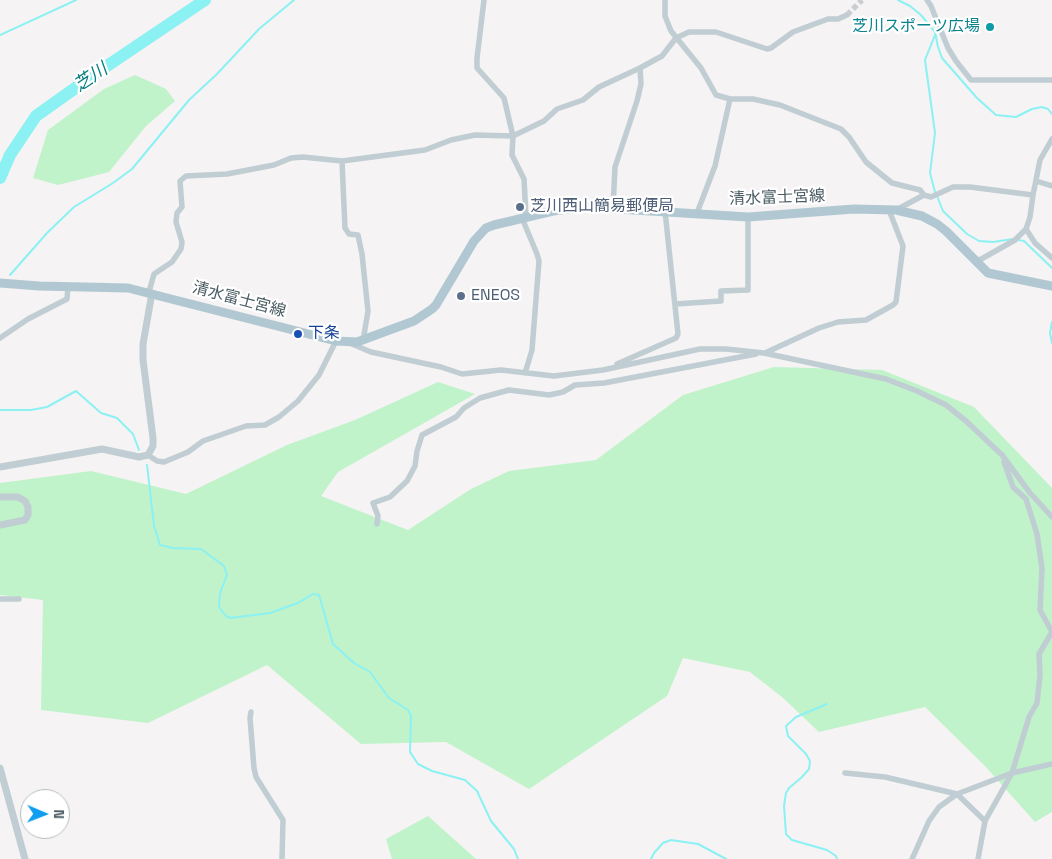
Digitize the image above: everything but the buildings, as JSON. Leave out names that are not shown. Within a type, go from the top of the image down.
[{"type":"main road","name":"清水富士宮線","points":[[0,283],[128,288],[336,341],[347,342],[363,340],[421,318],[436,305],[480,234],[486,228],[494,224],[569,208],[613,208],[748,216],[854,209],[893,210],[922,216],[937,224],[988,274],[1052,286]]},
{"type":"street","points":[[484,0],[477,68],[504,98],[513,136],[512,155],[524,179],[524,218],[539,261],[532,350],[525,373]]},
{"type":"street","points":[[665,0],[665,16],[671,31],[701,68],[716,95],[730,99],[753,99],[780,105],[841,129],[849,137],[866,162],[892,184],[920,190],[928,196]]},
{"type":"street","points":[[927,0],[948,48],[971,80],[1052,80]]},
{"type":"street","points":[[148,455],[153,446],[153,438],[143,360],[143,344],[154,274],[172,262],[181,249],[182,242],[176,222],[177,214],[182,207],[180,181],[186,176],[227,174],[274,165],[302,156],[342,161],[424,150],[452,140],[475,135],[513,136],[544,121],[557,109],[584,100],[599,87],[662,56],[676,38],[689,32],[716,32],[767,49],[792,32],[828,19],[838,19],[847,15]]},
{"type":"street","points":[[613,208],[615,167],[638,101],[641,84],[640,68]]},
{"type":"street","points":[[697,213],[715,166],[730,99]]},
{"type":"street","points":[[976,262],[1005,247],[1026,228],[1030,217],[1040,160],[1052,139]]},
{"type":"street","points":[[342,161],[345,228],[349,234],[358,235],[362,254],[368,311],[363,340]]},
{"type":"street","points":[[1036,181],[1052,186]]},
{"type":"street","points":[[377,524],[378,516],[373,503],[390,497],[407,481],[415,466],[422,435],[456,417],[464,408],[480,398],[509,390],[549,395],[563,392],[575,385],[604,383],[764,353],[838,322],[866,320],[896,302],[903,246],[893,210],[928,196],[939,194],[953,187],[1033,194]]},
{"type":"street","points":[[609,368],[676,338],[678,334],[665,211]]},
{"type":"street","points":[[675,304],[721,301],[720,291],[748,290],[748,216]]},
{"type":"street","points":[[1026,228],[1034,243],[1052,258]]},
{"type":"street","points":[[0,338],[28,319],[67,299],[68,287]]},
{"type":"street","points":[[0,467],[102,448],[139,457],[148,455],[164,462],[188,452],[203,441],[246,426],[265,425],[298,402],[319,375],[336,341]]},
{"type":"street","points":[[347,342],[371,352],[441,367],[462,374],[501,370],[554,376],[602,370],[700,349],[726,349],[764,353],[886,379],[918,391],[946,405],[966,421],[1002,455],[1030,493],[1052,517]]},
{"type":"street","points":[[978,859],[985,821],[1012,773],[1030,717],[1037,703],[1040,674],[1039,654],[1052,632],[1040,610],[1042,568],[1037,534],[1026,499],[1013,487],[1002,455]]},
{"type":"street","points":[[0,497],[18,497],[25,501],[28,507],[28,515],[25,520],[0,525]]},
{"type":"street","points":[[0,599],[20,599]]},
{"type":"street","points":[[251,712],[256,777],[283,820],[282,859]]},
{"type":"street","points":[[912,859],[929,821],[939,807],[957,794],[1012,773],[1052,764]]},
{"type":"street","points":[[0,768],[25,859]]},
{"type":"street","points":[[845,773],[885,777],[957,794],[985,821]]},
{"type":"green space","points":[[135,75],[166,89],[175,101],[146,126],[109,172],[58,185],[33,178],[48,130],[104,89]]},
{"type":"green space","points":[[774,367],[882,370],[974,407],[1052,488],[1052,812],[1035,822],[984,765],[925,707],[819,732],[782,697],[750,672],[683,658],[667,696],[529,789],[446,742],[361,744],[267,665],[148,723],[41,710],[43,600],[0,595],[0,483],[91,471],[186,494],[287,445],[355,420],[438,382],[475,394],[338,472],[321,496],[408,530],[471,489],[509,471],[596,460],[683,395]]},
{"type":"green space","points":[[428,816],[476,859],[392,859],[386,839]]},
{"type":"waterway","points":[[0,35],[76,0]]},
{"type":"waterway","name":"芝川","points":[[0,178],[10,155],[36,116],[205,0]]},
{"type":"waterway","points":[[10,275],[47,233],[74,207],[132,169],[189,100],[217,74],[259,29],[294,0]]},
{"type":"waterway","points":[[898,0],[910,6],[921,15],[935,32],[942,58],[977,98],[996,115],[1016,117],[1032,109],[1042,107],[1048,109],[1052,114]]},
{"type":"waterway","points":[[935,35],[925,60],[935,133],[930,173],[935,192]]},
{"type":"waterway","points":[[937,196],[943,211],[967,234],[979,241],[993,242],[1013,239]]},
{"type":"waterway","points":[[1018,240],[1024,241],[1052,268]]},
{"type":"waterway","points":[[1052,322],[1050,333],[1052,343]]},
{"type":"waterway","points":[[0,410],[31,410],[47,407],[76,391],[101,413],[117,418],[133,434],[139,450]]},
{"type":"waterway","points":[[147,465],[154,526],[160,545],[173,548],[201,549],[224,566],[227,575],[220,593],[219,607],[226,616],[230,618],[270,613],[298,603],[313,594],[319,595],[333,644],[354,663],[370,672],[389,698],[408,710],[411,716],[410,752],[418,764],[432,771],[465,780],[477,791],[491,821],[514,849],[518,859]]},
{"type":"waterway","points":[[827,704],[796,717],[786,726],[788,736],[806,754],[810,761],[809,769],[786,793],[784,806],[786,834],[792,840],[827,850],[836,856],[837,859]]},
{"type":"waterway","points":[[651,859],[663,843],[671,840],[698,844],[726,859]]},
{"type":"tunnel","points":[[847,15],[862,0]]},
{"type":"place","name":"芝川スポーツ広場","points":[[990,27]]},
{"type":"place","name":"芝川西山簡易郵便局","points":[[520,207]]},
{"type":"place","name":"ENEOS","points":[[461,296]]},
{"type":"place","name":"下条","points":[[298,334]]}]
